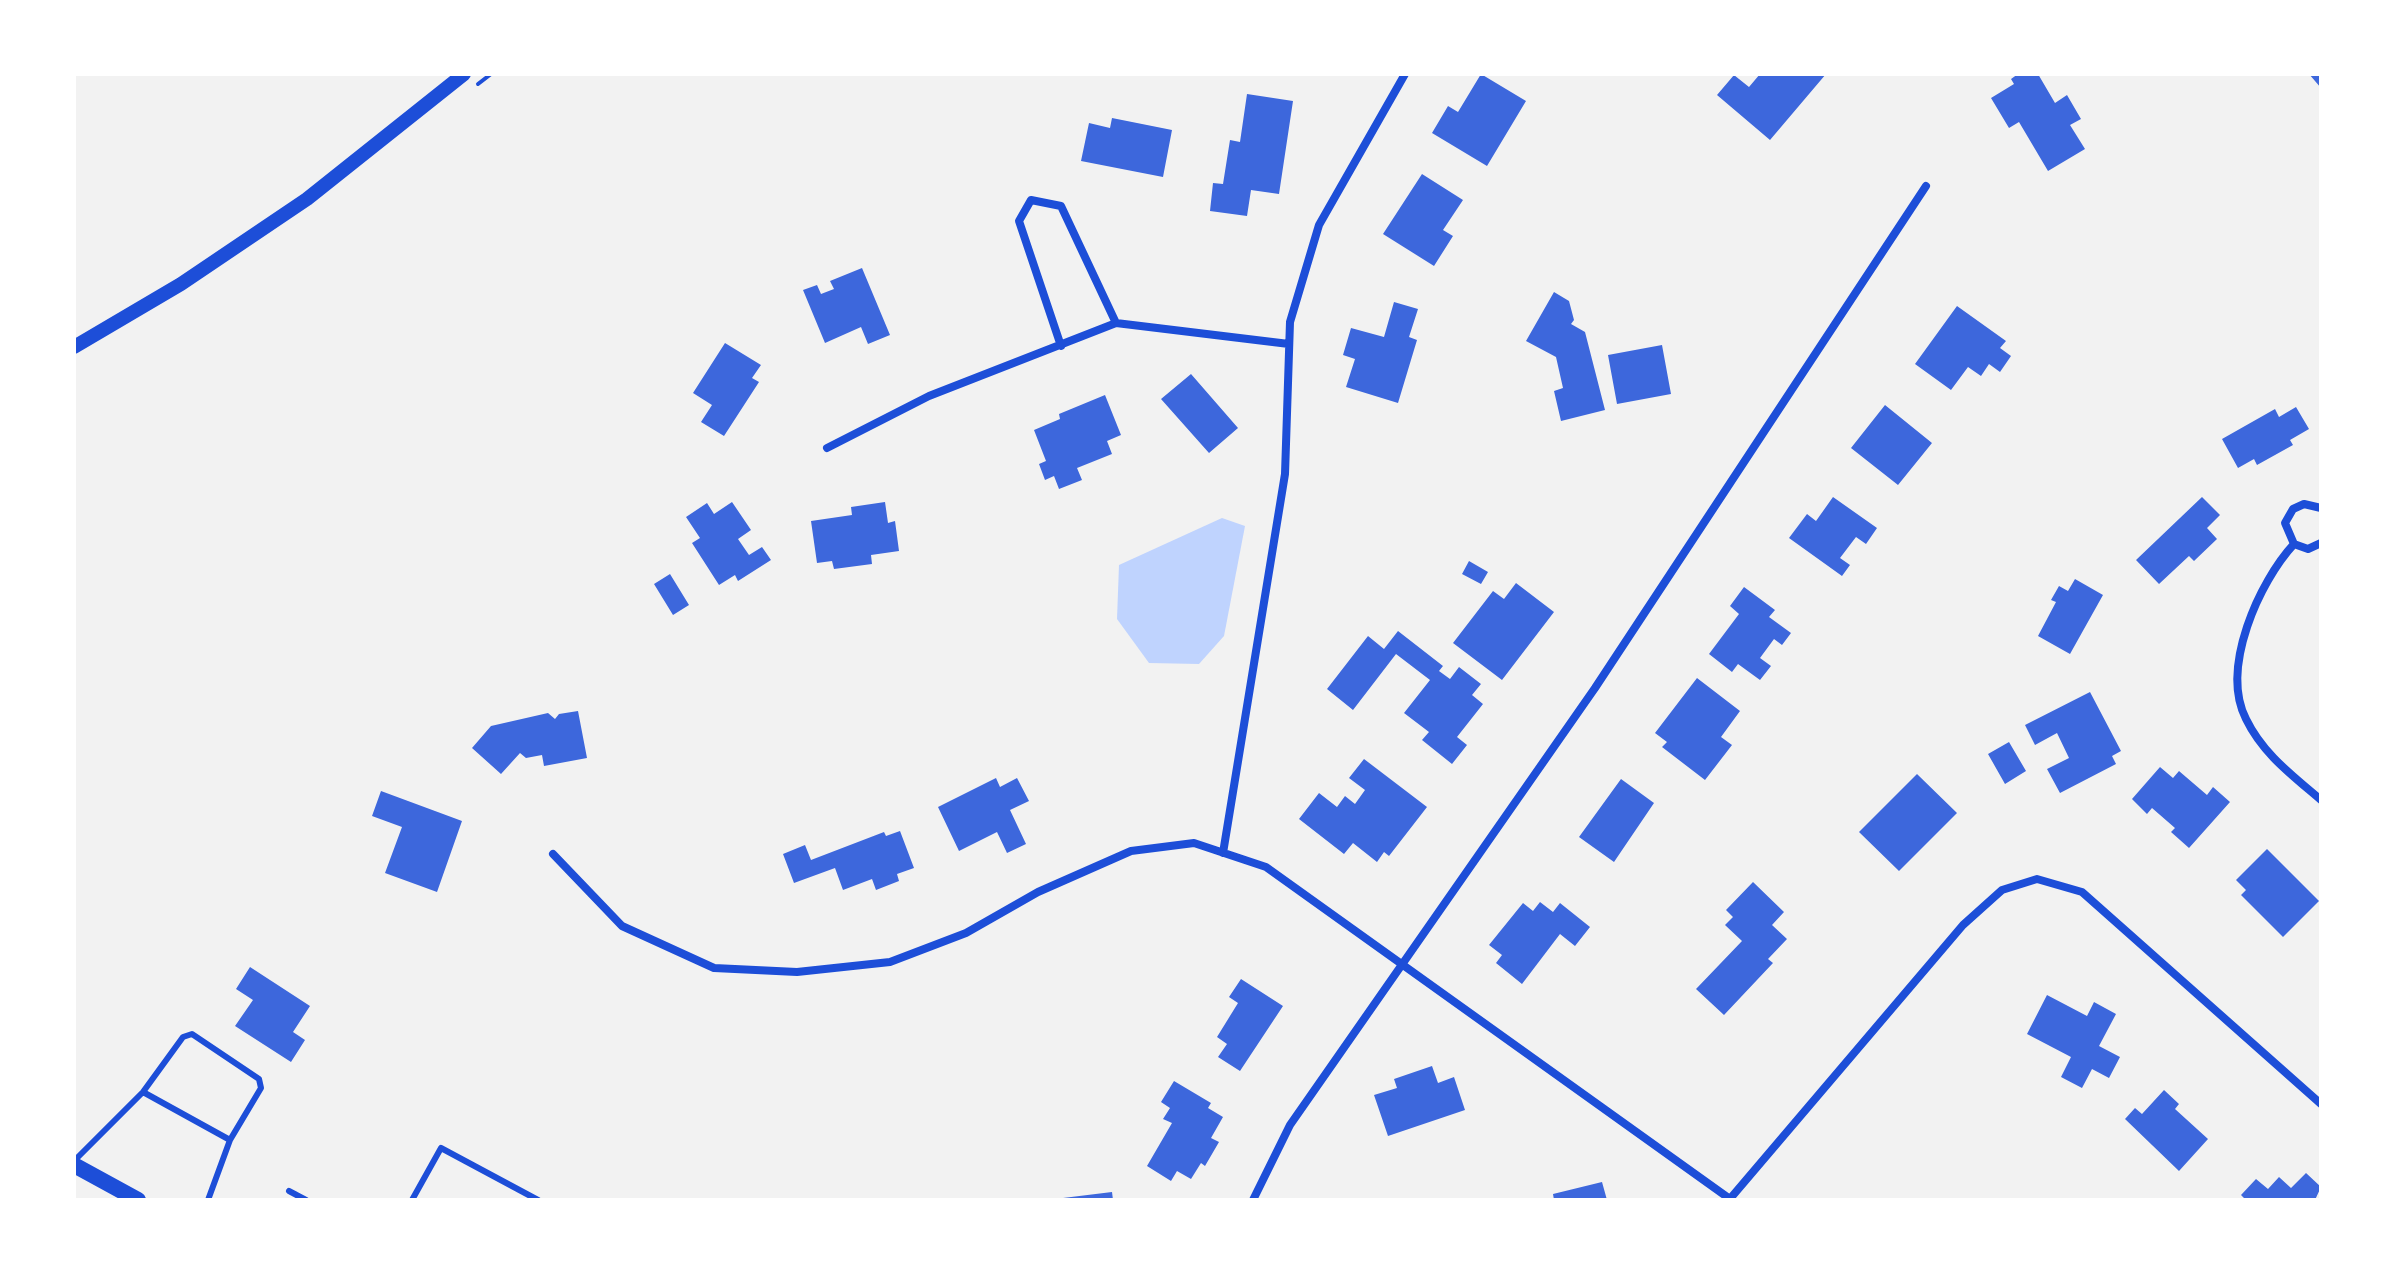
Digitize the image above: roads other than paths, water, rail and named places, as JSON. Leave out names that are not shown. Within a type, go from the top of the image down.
[{"type":"main road","points":[[74,1163],[138,1200]]},
{"type":"street","points":[[74,347],[181,284],[307,199],[464,74]]},
{"type":"street","points":[[1223,853],[1285,474],[1290,322],[1319,225],[1405,74]]},
{"type":"street","points":[[1253,1200],[1290,1125],[1595,688],[1926,186]]},
{"type":"street","points":[[1061,346],[1019,221],[1031,200],[1061,206],[1116,323]]},
{"type":"street","points":[[827,448],[929,396],[1116,323],[1289,344]]},
{"type":"street","points":[[2321,508],[2304,504],[2293,509],[2285,523],[2294,544],[2308,549],[2321,543]]},
{"type":"street","points":[[2294,544],[2273,567],[2246,628],[2237,671],[2244,717],[2270,756],[2321,800]]},
{"type":"street","points":[[553,854],[622,926],[714,968],[797,972],[890,962],[966,933],[1038,892],[1131,851],[1194,843],[1266,867],[1730,1200],[1963,925],[2002,890],[2037,879],[2082,892],[2321,1104]]},
{"type":"lane","points":[[74,1163],[143,1092],[183,1037],[192,1034],[259,1079],[261,1088],[230,1140],[208,1200]]},
{"type":"lane","points":[[143,1092],[230,1140]]},
{"type":"lane","points":[[412,1200],[441,1148],[538,1200]]},
{"type":"lane","points":[[289,1191],[306,1200]]},
{"type":"water","points":[[1222,518],[1245,526],[1224,636],[1199,664],[1149,663],[1117,619],[1119,565]]}]
